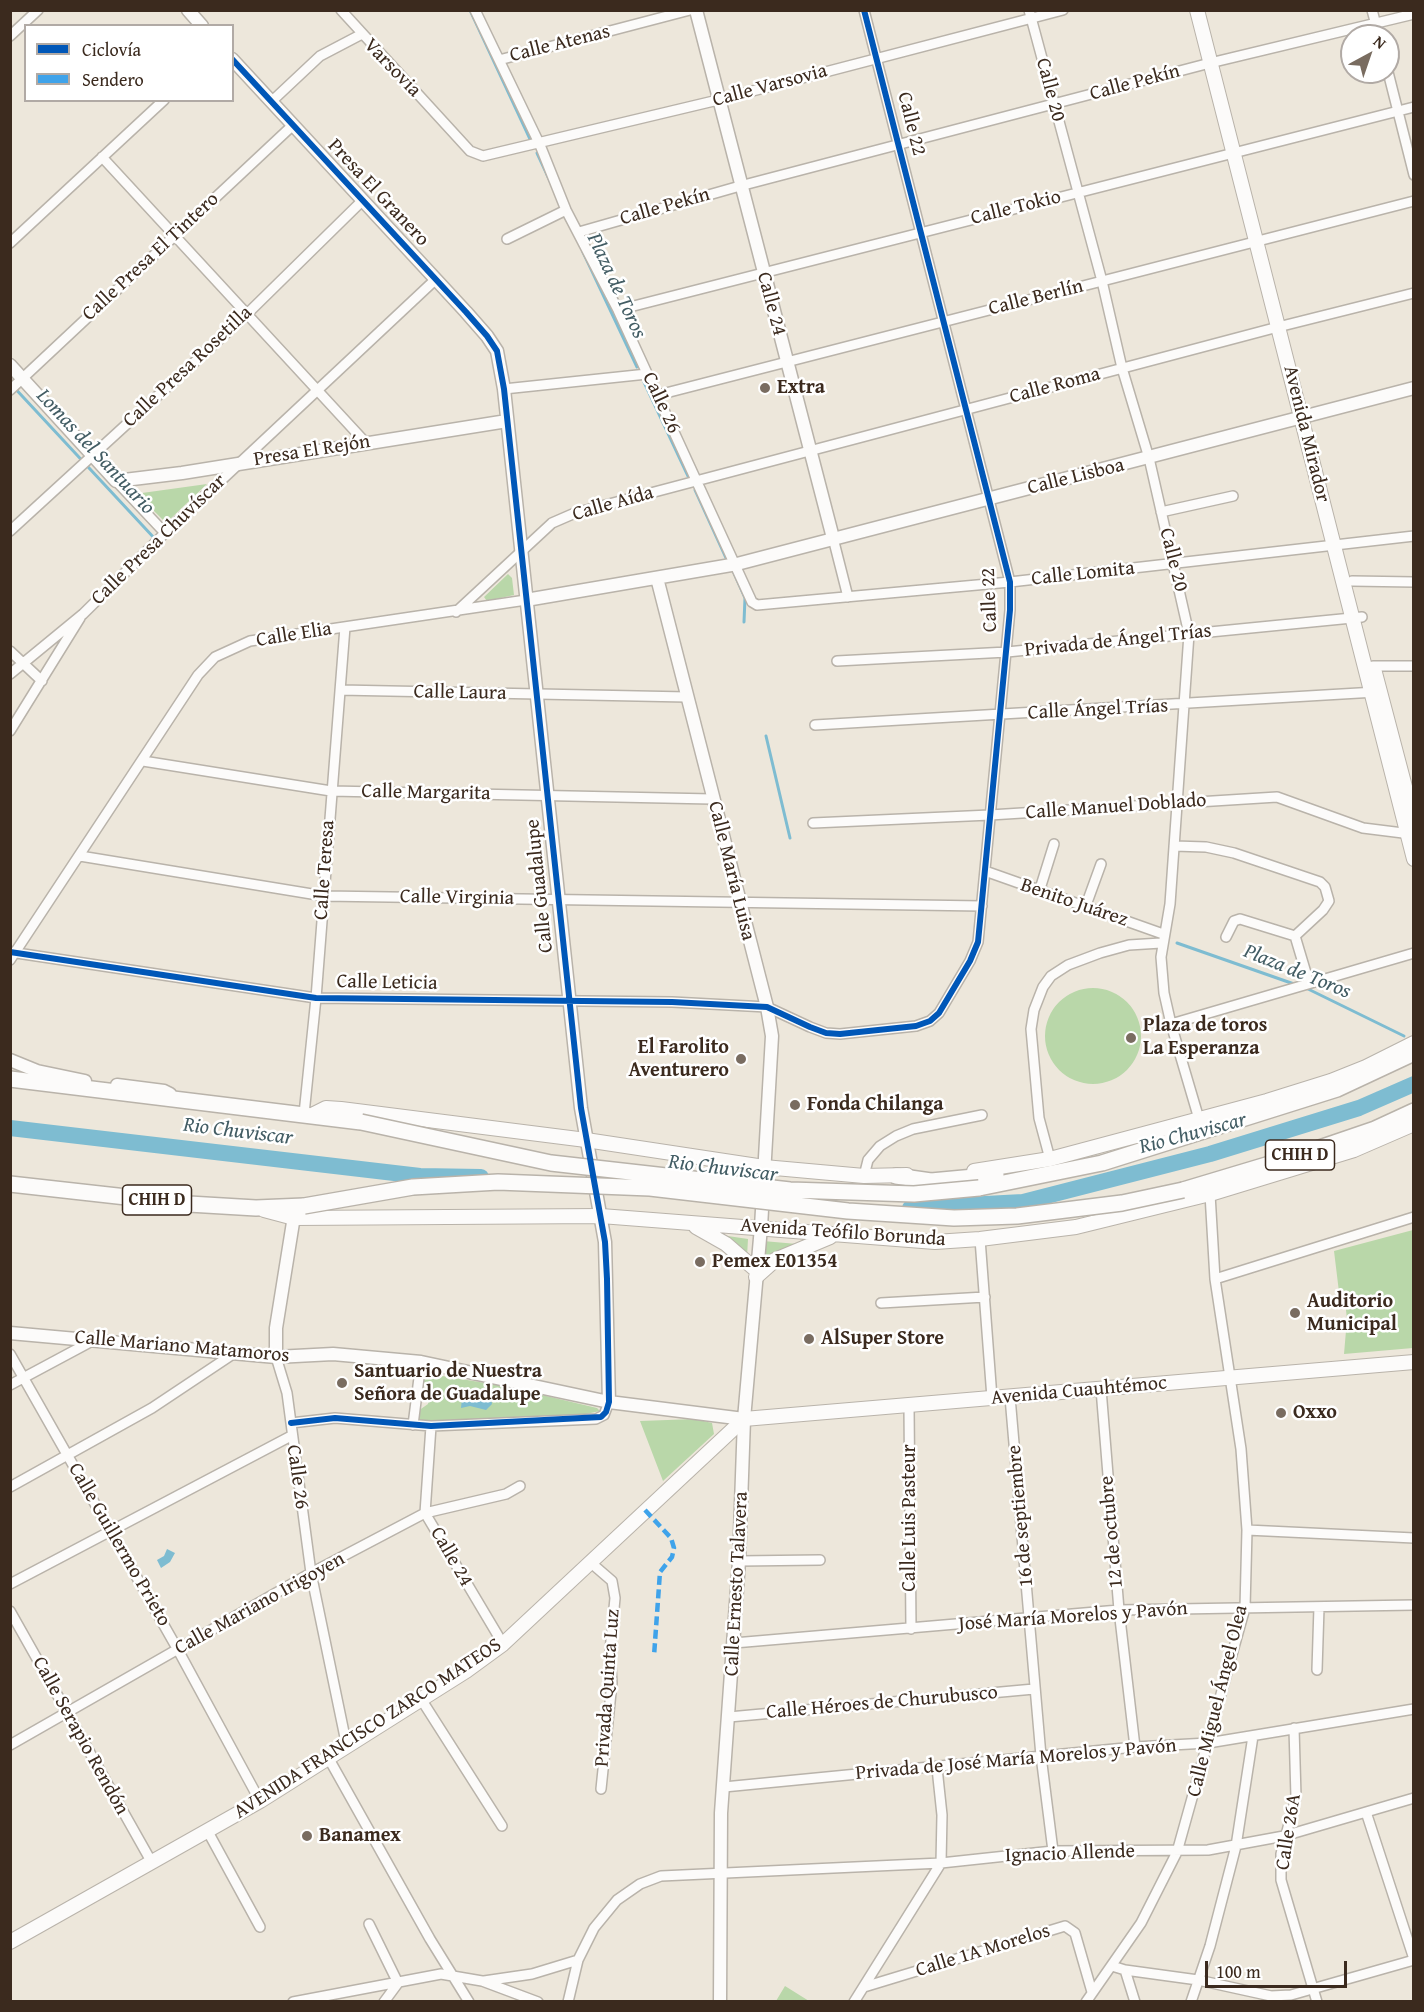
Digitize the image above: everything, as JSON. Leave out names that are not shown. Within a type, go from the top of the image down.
[{"type":"main road","name":"Avenida Mirador","points":[[1197,10],[1215,62]]},
{"type":"main road","name":"Avenida Mirador","points":[[1205,10],[1236,151],[1375,692],[1413,821]]},
{"type":"main road","name":"Avenida Mirador","points":[[1338,544],[1352,581],[1357,618],[1373,666],[1375,692]]},
{"type":"main road","name":"Avenida Mirador","points":[[1405,790],[1413,859]]},
{"type":"main road","name":"Avenida Teófilo Borunda","points":[[309,1114],[326,1108],[341,1109],[586,1140],[764,1168],[864,1176],[896,1176],[975,1170],[1050,1159],[1331,1081],[1366,1067],[1413,1043]]},
{"type":"main road","name":"Avenida Teófilo Borunda","points":[[176,1098],[361,1122],[550,1163],[790,1190],[914,1194],[951,1191],[1062,1173],[1337,1089],[1413,1053]]},
{"type":"main road","name":"CHIH D","points":[[10,1079],[176,1098]]},
{"type":"main road","name":"CHIH D","points":[[10,1184],[298,1210],[413,1187],[498,1182],[639,1187],[849,1211],[954,1218],[1029,1215],[1122,1203],[1183,1190],[1293,1157],[1375,1129],[1413,1111]]},
{"type":"main road","name":"Avenida Teófilo Borunda","points":[[298,1210],[601,1216],[934,1242],[980,1239],[1076,1227],[1210,1194],[1354,1150],[1413,1124]]},
{"type":"main road","points":[[896,1176],[932,1181],[986,1177],[1128,1148],[1149,1148]]},
{"type":"main road","points":[[689,1223],[726,1244],[756,1274],[775,1260],[797,1249],[836,1235]]},
{"type":"main road","name":"Avenida Cuauhtémoc","points":[[744,1419],[909,1407],[1413,1362]]},
{"type":"main road","name":"AVENIDA FRANCISCO ZARCO MATEOS","points":[[10,1942],[328,1759],[503,1644],[744,1419]]},
{"type":"street","points":[[10,36],[38,10]]},
{"type":"street","points":[[188,10],[200,24]]},
{"type":"street","points":[[341,10],[362,34]]},
{"type":"street","name":"Calle 26","points":[[475,10],[540,145],[566,210],[618,310],[658,395],[737,564],[752,602]]},
{"type":"street","name":"Calle Atenas","points":[[499,60],[690,10]]},
{"type":"street","name":"Calle 24","points":[[696,10],[848,597]]},
{"type":"street","name":"Calle 22","points":[[767,1007],[826,1033],[840,1034],[916,1026],[930,1021],[939,1013],[970,961],[978,942],[982,906],[1006,652],[1010,582],[864,10]]},
{"type":"street","name":"Calle Varsovia","points":[[477,155],[540,145],[718,100],[1030,15],[1063,10]]},
{"type":"street","points":[[1372,10],[1376,24]]},
{"type":"street","name":"Calle Pekín","points":[[1376,24],[1413,14]]},
{"type":"street","name":"Calle 20","points":[[1030,15],[1102,281],[1122,368],[1149,458],[1189,634],[1182,705],[1170,904],[1162,939],[1164,993],[1199,1119]]},
{"type":"street","name":"Calle Pekín","points":[[579,232],[740,186],[1215,62],[1340,32]]},
{"type":"street","name":"Varsovia","points":[[271,102],[320,56],[362,34],[470,151],[477,155]]},
{"type":"street","name":"Presa El Granero","points":[[234,61],[436,279],[487,336],[497,351]]},
{"type":"street","points":[[1391,84],[1413,175]]},
{"type":"street","points":[[10,243],[162,102]]},
{"type":"street","name":"Calle Tokio","points":[[618,310],[1413,107]]},
{"type":"street","name":"Calle Presa El Tintero","points":[[10,390],[292,125]]},
{"type":"street","points":[[102,157],[172,236],[366,443]]},
{"type":"street","name":"Calle Presa Rosetilla","points":[[10,531],[247,314],[363,200]]},
{"type":"street","name":"Calle Berlín","points":[[658,395],[1413,201]]},
{"type":"street","points":[[507,239],[566,210]]},
{"type":"street","name":"Calle Presa Chuvíscar","points":[[10,674],[83,614],[165,533],[436,279]]},
{"type":"street","name":"Calle Roma","points":[[697,482],[809,450],[1413,293]]},
{"type":"street","name":"Calle Guadalupe","points":[[431,1426],[596,1419],[604,1415],[609,1402],[607,1279],[601,1216],[586,1140],[569,1002],[504,389],[497,351]]},
{"type":"street","points":[[10,365],[165,533]]},
{"type":"street","points":[[504,389],[647,374]]},
{"type":"street","name":"Calle Lisboa","points":[[737,564],[1413,388]]},
{"type":"street","name":"Presa El Rejón","points":[[116,481],[182,473],[507,421]]},
{"type":"street","name":"Calle Aída","points":[[456,612],[552,524],[575,513],[697,482]]},
{"type":"street","points":[[1161,512],[1233,496]]},
{"type":"street","name":"Calle Lomita","points":[[752,602],[763,606],[1010,582],[1413,536]]},
{"type":"street","name":"Calle Elia","points":[[12,955],[80,856],[198,675],[215,657],[250,641],[456,612],[737,564]]},
{"type":"street","name":"Calle María Luisa","points":[[657,578],[738,902],[767,1007],[772,1036],[772,1062],[764,1168]]},
{"type":"street","points":[[1352,581],[1413,582]]},
{"type":"street","points":[[10,731],[83,614]]},
{"type":"street","name":"Privada de Ángel Trías","points":[[837,661],[1006,652],[1357,618]]},
{"type":"street","name":"Calle Teresa","points":[[309,1114],[331,791],[345,627]]},
{"type":"street","points":[[10,651],[42,681]]},
{"type":"street","points":[[1373,666],[1413,666]]},
{"type":"street","name":"Calle Laura","points":[[340,690],[687,697]]},
{"type":"street","name":"Calle Ángel Trías","points":[[816,725],[1375,692]]},
{"type":"street","name":"Calle Margarita","points":[[143,761],[331,791],[712,799]]},
{"type":"street","name":"Calle Manuel Doblado","points":[[813,823],[990,815],[1277,797],[1363,828],[1410,834]]},
{"type":"street","points":[[1039,892],[1054,844]]},
{"type":"street","points":[[1174,846],[1206,847],[1234,853],[1320,882],[1328,893],[1329,901],[1323,910],[1295,936]]},
{"type":"street","name":"Calle Virginia","points":[[80,856],[324,896],[982,906]]},
{"type":"street","points":[[1085,908],[1101,864]]},
{"type":"street","name":"Benito Juárez","points":[[985,871],[1162,939]]},
{"type":"street","points":[[1226,937],[1237,919],[1295,936]]},
{"type":"street","points":[[1295,936],[1309,983]]},
{"type":"street","points":[[1050,1159],[1040,1118],[1031,1029],[1034,1010],[1043,987],[1051,976],[1068,965],[1100,953],[1162,939]]},
{"type":"street","points":[[1172,1024],[1413,953]]},
{"type":"street","name":"Calle Leticia","points":[[12,955],[316,998],[672,1002],[767,1007]]},
{"type":"street","points":[[10,1060],[58,1076],[164,1090],[176,1098]]},
{"type":"street","points":[[864,1176],[868,1161],[880,1146],[896,1136],[913,1129],[982,1115]]},
{"type":"street","name":"Calle Ernesto Talavera","points":[[720,2001],[724,1787],[739,1561],[744,1419],[764,1168]]},
{"type":"street","name":"Calle Miguel Ángel Olea","points":[[1086,2001],[1113,1966],[1156,1898],[1177,1852],[1245,1608],[1247,1530],[1241,1449],[1215,1279],[1210,1194]]},
{"type":"street","name":"Calle 26","points":[[298,1210],[276,1328],[276,1357],[287,1393],[311,1574],[347,1747]]},
{"type":"street","points":[[1215,1279],[1413,1217]]},
{"type":"street","points":[[980,1239],[992,1398]]},
{"type":"street","points":[[881,1303],[985,1297]]},
{"type":"street","name":"Calle Mariano Matamoros","points":[[10,1333],[233,1354],[276,1357],[333,1354],[421,1362],[609,1402],[744,1419]]},
{"type":"street","points":[[10,1385],[94,1340]]},
{"type":"street","name":"Calle Guillermo Prieto","points":[[10,1354],[178,1650],[260,1800]]},
{"type":"street","points":[[10,1487],[152,1408],[233,1354]]},
{"type":"street","points":[[413,1425],[421,1362]]},
{"type":"street","name":"12 de octubre","points":[[1101,1389],[1119,1610],[1135,1747]]},
{"type":"street","name":"16 de septiembre","points":[[1010,1397],[1041,1756],[1053,1851]]},
{"type":"street","name":"Calle Luis Pasteur","points":[[909,1407],[911,1629]]},
{"type":"street","points":[[291,1423],[335,1419],[431,1426]]},
{"type":"street","name":"Calle 24","points":[[431,1426],[425,1513],[503,1644]]},
{"type":"street","points":[[10,1584],[291,1436]]},
{"type":"street","name":"Calle Mariano Irigoyen","points":[[10,1745],[311,1574],[425,1513],[506,1494],[520,1486]]},
{"type":"street","points":[[1247,1530],[1413,1538]]},
{"type":"street","points":[[739,1561],[820,1560]]},
{"type":"street","name":"Privada Quinta Luz","points":[[590,1562],[612,1581],[615,1598],[610,1651],[612,1683],[601,1789]]},
{"type":"street","name":"José María Morelos y Pavón","points":[[734,1643],[1119,1610],[1413,1605]]},
{"type":"street","points":[[1317,1670],[1320,1607]]},
{"type":"street","name":"Calle Serapio Rendón","points":[[10,1611],[151,1861]]},
{"type":"street","name":"Calle Héroes de Churubusco","points":[[729,1717],[1035,1689]]},
{"type":"street","points":[[421,1699],[502,1826]]},
{"type":"street","name":"Privada de José María Morelos y Pavón","points":[[724,1787],[1135,1747],[1208,1743],[1413,1709]]},
{"type":"street","name":"Calle 26A","points":[[1294,1728],[1296,1797],[1281,1854],[1283,1893],[1317,2001]]},
{"type":"street","points":[[1191,2001],[1236,1846],[1253,1736]]},
{"type":"street","points":[[328,1759],[430,1939],[469,2001]]},
{"type":"street","points":[[854,2001],[941,1863],[942,1815],[937,1768]]},
{"type":"street","name":"Ignacio Allende","points":[[567,2001],[578,1960],[594,1928],[606,1911],[640,1884],[661,1876],[941,1863],[1053,1851],[1177,1852],[1236,1846],[1284,1836],[1413,1798]]},
{"type":"street","points":[[1113,1966],[1125,1970],[1198,1980],[1246,1997],[1291,1995],[1314,1990],[1413,1959],[1366,1812]]},
{"type":"street","points":[[207,1830],[260,1927]]},
{"type":"street","points":[[369,1924],[398,1983]]},
{"type":"street","name":"Calle 1A Morelos","points":[[864,1987],[1065,1926],[1075,1933],[1092,1992]]},
{"type":"street","points":[[482,1981],[532,1974],[578,1960]]},
{"type":"street","points":[[1125,1970],[1135,2001]]},
{"type":"street","points":[[293,2001],[320,1999],[435,1975],[454,1974],[482,1981],[538,2001]]},
{"type":"street","points":[[384,2001],[398,1983]]},
{"type":"green space","points":[[207,484],[166,523],[138,495],[142,493]]},
{"type":"green space","points":[[508,574],[512,578],[514,595],[487,601],[484,597]]},
{"type":"green space","name":"Plaza de toros La Esperanza","points":[[1084,988],[1102,988],[1120,996],[1133,1009],[1141,1027],[1138,1055],[1120,1076],[1102,1084],[1084,1084],[1066,1076],[1053,1063],[1045,1045],[1045,1027],[1053,1009],[1066,996]]},
{"type":"green space","points":[[1413,1230],[1413,1348],[1344,1354],[1347,1319],[1344,1292],[1339,1292],[1334,1251]]},
{"type":"green space","points":[[721,1235],[748,1239],[747,1257]]},
{"type":"green space","points":[[763,1241],[797,1244],[763,1262]]},
{"type":"green space","points":[[424,1373],[504,1386],[597,1408],[600,1411],[572,1417],[419,1421],[418,1411],[428,1404],[429,1397],[423,1383]]},
{"type":"green space","points":[[695,1419],[712,1423],[714,1434],[663,1481],[640,1421]]},
{"type":"green space","points":[[785,1986],[809,2001],[776,2001]]},
{"type":"water","points":[[459,1391],[486,1393],[491,1398],[492,1404],[486,1410],[470,1406],[461,1408],[462,1398]]},
{"type":"water","points":[[167,1549],[175,1553],[170,1562],[161,1568],[157,1560],[164,1556]]},
{"type":"waterway","name":"Plaza de Toros","points":[[470,10],[530,139]]},
{"type":"waterway","name":"Plaza de Toros","points":[[537,153],[550,181]]},
{"type":"waterway","name":"Plaza de Toros","points":[[583,252],[637,367]]},
{"type":"waterway","name":"Plaza de Toros","points":[[644,382],[688,476]]},
{"type":"waterway","name":"Lomas del Santuario","points":[[10,383],[156,540]]},
{"type":"waterway","name":"Plaza de Toros","points":[[695,490],[726,558]]},
{"type":"waterway","name":"Plaza de Toros","points":[[734,573],[745,598],[744,622]]},
{"type":"waterway","name":"Plaza de Toros","points":[[766,736],[790,838]]},
{"type":"waterway","name":"Plaza de Toros","points":[[1177,943],[1294,984]]},
{"type":"waterway","name":"Plaza de Toros","points":[[1306,988],[1404,1036]]},
{"type":"waterway","name":"Rio Chuviscar","points":[[910,1208],[1023,1202],[1210,1154],[1359,1108],[1414,1084]]},
{"type":"waterway","name":"Rio Chuviscar","points":[[10,1128],[420,1176],[481,1177]]},
{"type":"marked path","points":[[645,1510],[671,1538],[674,1548],[672,1557],[660,1572],[654,1656]]},
{"type":"cycle path","points":[[10,952],[316,998],[672,1002],[767,1007],[826,1033],[840,1034],[916,1026],[930,1021],[939,1013],[970,961],[978,942],[1010,610],[1010,582],[864,10]]},
{"type":"cycle path","points":[[234,61],[466,312],[497,351],[504,389],[581,1108],[605,1242],[607,1279],[609,1402],[606,1412],[601,1417],[431,1426],[335,1418],[291,1423]]},
{"type":"place","name":"Extra","points":[[765,388]]},
{"type":"place","name":"Plaza de toros La Esperanza","points":[[1131,1038]]},
{"type":"place","name":"El Farolito Aventurero","points":[[741,1059]]},
{"type":"place","name":"Fonda Chilanga","points":[[795,1105]]},
{"type":"place","name":"Pemex E01354","points":[[700,1262]]},
{"type":"place","name":"Auditorio Municipal","points":[[1295,1313]]},
{"type":"place","name":"AlSuper Store","points":[[809,1339]]},
{"type":"place","name":"Santuario de Nuestra Señora de Guadalupe","points":[[342,1383]]},
{"type":"place","name":"Oxxo","points":[[1281,1413]]},
{"type":"place","name":"Banamex","points":[[307,1836]]}]
